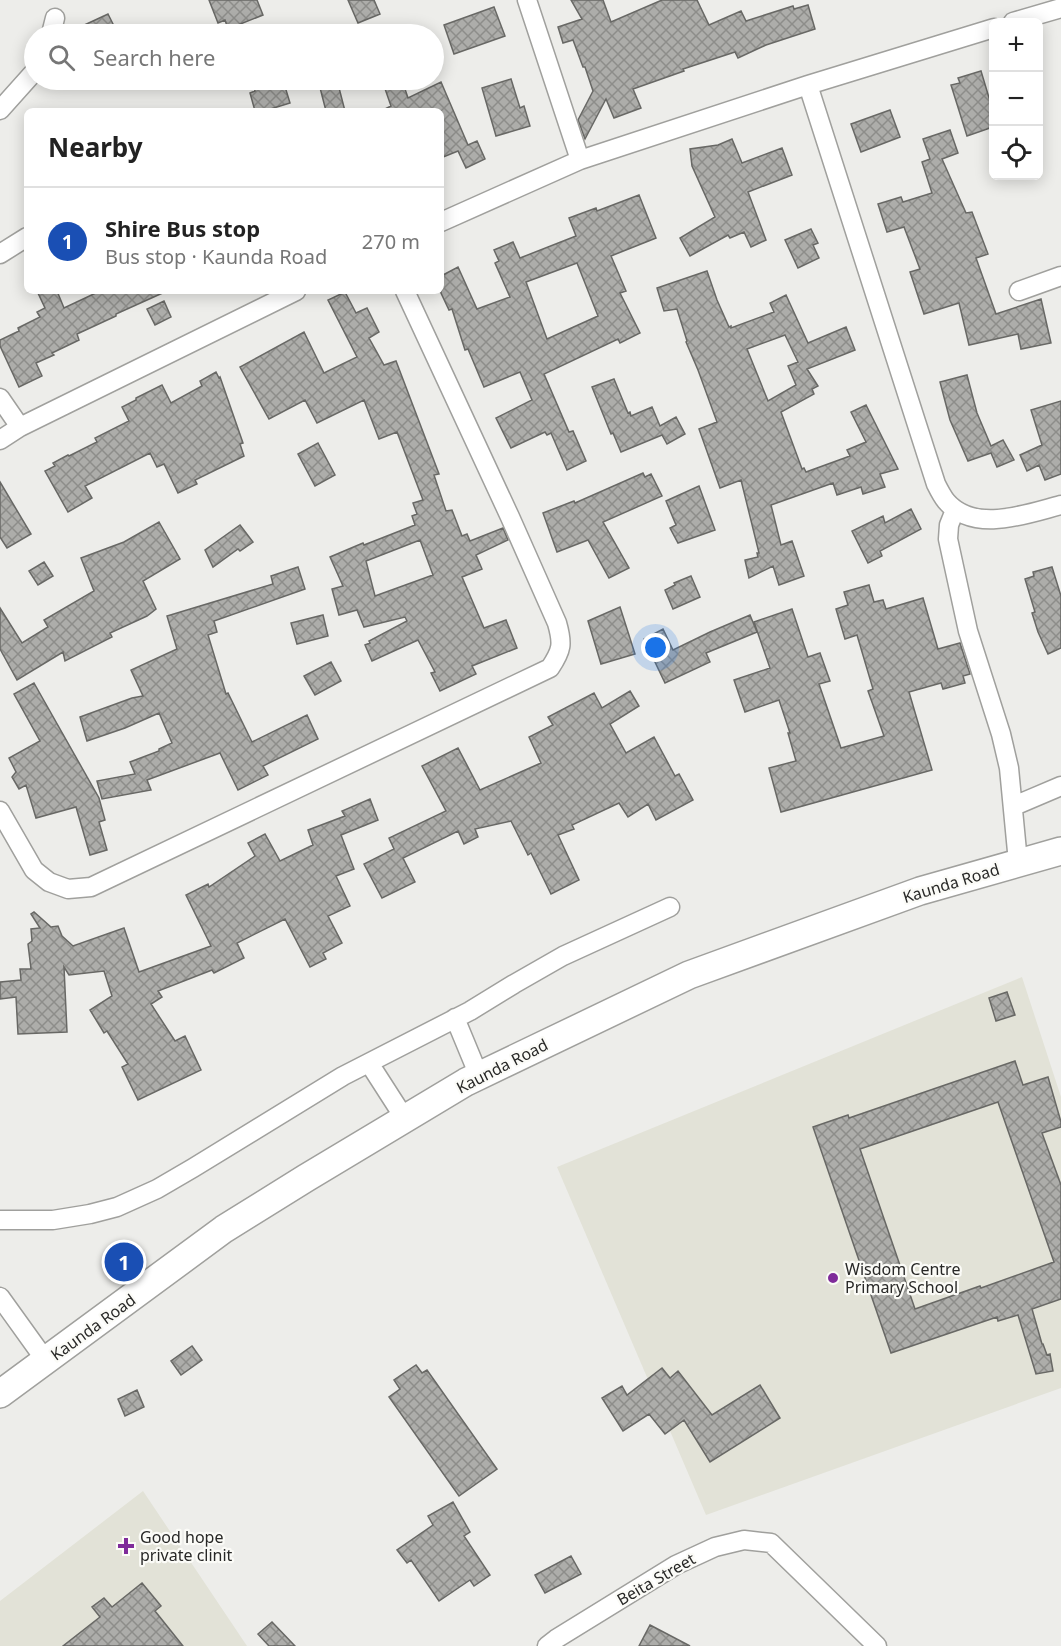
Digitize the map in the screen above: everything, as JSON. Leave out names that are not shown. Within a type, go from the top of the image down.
[{"type":"main road","name":"Kaunda Road","points":[[0,1394],[224,1230],[306,1178],[479,1076],[688,975],[920,891],[1061,851]]},
{"type":"street","points":[[527,0],[580,160]]},
{"type":"street","points":[[1027,18],[1061,8]]},
{"type":"street","points":[[444,221],[580,160],[808,85],[989,29]]},
{"type":"street","points":[[0,110],[24,83]]},
{"type":"street","points":[[808,85],[936,484],[945,500],[956,510],[970,516],[987,519],[1005,519],[1061,505]]},
{"type":"street","points":[[0,254],[24,239]]},
{"type":"street","points":[[1018,291],[1061,276]]},
{"type":"street","points":[[0,440],[20,427],[290,294]]},
{"type":"street","points":[[0,811],[34,870],[49,882],[68,889],[91,887],[550,668],[561,652],[561,638],[557,623],[406,294]]},
{"type":"street","points":[[0,398],[20,427]]},
{"type":"street","points":[[956,510],[949,525],[948,539],[968,631],[1001,734],[1009,768],[1018,862]]},
{"type":"street","points":[[1014,806],[1061,786]]},
{"type":"street","points":[[0,1220],[53,1220],[90,1214],[117,1207],[157,1189],[343,1076],[470,1011],[563,957],[670,907]]},
{"type":"street","points":[[454,1018],[479,1076]]},
{"type":"street","points":[[369,1062],[405,1119]]},
{"type":"street","points":[[0,1297],[46,1361]]},
{"type":"street","name":"Beita Street","points":[[547,1646],[676,1565],[715,1547],[744,1540],[771,1543],[877,1646]]},
{"type":"shaded area","name":"Wisdom Centre Primary School","points":[[1022,977],[1061,1097],[1061,1388],[706,1515],[557,1167]]},
{"type":"shaded area","name":"Good hope private clinit","points":[[143,1491],[247,1646],[0,1646],[0,1601]]},
{"type":"building","points":[[209,0],[257,0],[263,15],[240,24],[226,24],[225,20],[218,23]]},
{"type":"building","points":[[348,0],[374,0],[380,14],[358,23]]},
{"type":"building","points":[[571,0],[603,0],[611,22],[662,0],[697,0],[709,25],[741,11],[746,21],[793,6],[794,9],[808,5],[815,29],[766,45],[738,58],[735,52],[633,89],[641,108],[614,118],[606,99],[585,139],[578,120],[593,91],[573,40],[563,43],[558,27],[582,19]]},
{"type":"building","points":[[494,7],[505,36],[454,54],[444,25]]},
{"type":"building","points":[[108,14],[113,24],[86,24]]},
{"type":"building","points":[[981,71],[989,98],[989,128],[967,136],[951,85],[960,83],[958,78]]},
{"type":"building","points":[[511,79],[520,108],[524,106],[530,126],[496,136],[482,88]]},
{"type":"building","points":[[444,89],[468,145],[477,141],[485,159],[466,168],[458,151],[444,157],[444,108],[387,108],[391,106],[385,90],[405,90],[408,98],[424,90]]},
{"type":"building","points":[[286,90],[290,103],[274,108],[254,108],[250,93]]},
{"type":"building","points":[[321,90],[340,90],[344,108],[325,108]]},
{"type":"building","points":[[890,110],[900,137],[861,152],[851,124]]},
{"type":"building","points":[[950,130],[958,153],[942,159],[966,213],[972,212],[988,254],[976,258],[996,314],[1041,299],[1051,343],[1021,349],[1018,334],[969,345],[959,303],[924,314],[910,272],[920,269],[904,227],[887,232],[878,204],[901,197],[903,202],[932,193],[922,162],[930,159],[923,139]]},
{"type":"building","points":[[732,139],[742,163],[782,148],[792,175],[748,192],[766,240],[751,247],[744,232],[730,238],[728,235],[690,256],[680,238],[715,217],[692,166],[690,149],[718,145]]},
{"type":"building","points":[[639,195],[656,238],[611,256],[626,291],[620,293],[640,333],[620,343],[618,339],[544,374],[569,432],[573,431],[586,461],[567,470],[551,433],[547,435],[545,432],[511,448],[496,418],[532,400],[520,372],[484,387],[468,349],[465,350],[452,309],[449,310],[441,294],[444,294],[444,274],[458,267],[477,309],[510,297],[495,263],[499,261],[494,250],[513,242],[520,258],[576,236],[569,218],[596,208],[597,211]],"holes":[[[577,263],[598,316],[547,339],[526,282]]]},
{"type":"building","points":[[811,229],[818,243],[813,245],[819,258],[798,268],[785,240]]},
{"type":"building","points":[[707,271],[717,300],[731,328],[774,312],[770,303],[786,295],[808,343],[846,327],[855,350],[807,369],[818,386],[812,389],[814,394],[781,412],[802,469],[804,468],[806,472],[850,456],[847,450],[866,442],[851,412],[866,405],[898,469],[880,474],[885,487],[863,494],[861,487],[837,495],[833,483],[771,505],[781,545],[792,541],[804,576],[779,585],[773,566],[749,578],[745,560],[758,557],[757,553],[759,553],[741,480],[720,488],[699,429],[717,422],[686,342],[677,309],[664,311],[657,288]],"holes":[[[785,335],[798,362],[788,366],[796,385],[768,401],[747,349]]]},
{"type":"building","points":[[38,294],[58,294],[64,308],[94,294],[160,294],[77,334],[79,340],[36,363],[42,376],[19,387],[0,346],[0,340],[40,317],[37,312],[45,308]]},
{"type":"building","points":[[341,294],[346,294],[356,313],[367,308],[379,332],[369,338],[384,365],[396,361],[439,474],[434,475],[446,511],[452,510],[462,536],[467,534],[470,541],[503,528],[508,540],[476,555],[482,569],[462,577],[484,628],[506,620],[517,648],[472,666],[476,674],[440,691],[431,673],[435,672],[418,640],[372,661],[365,645],[407,621],[405,617],[364,627],[357,610],[339,615],[332,589],[343,586],[330,557],[415,525],[412,516],[417,514],[413,503],[423,500],[397,432],[379,439],[364,400],[317,423],[305,400],[269,419],[240,367],[304,332],[324,373],[357,357],[328,300]],"holes":[[[420,540],[433,575],[375,596],[366,561]]]},
{"type":"building","points":[[164,301],[171,317],[155,325],[147,309]]},
{"type":"building","points":[[216,372],[220,377],[243,443],[240,444],[244,456],[195,480],[197,484],[178,493],[164,464],[157,467],[150,453],[85,486],[92,498],[68,512],[45,471],[55,466],[53,463],[97,442],[95,438],[129,421],[122,407],[136,398],[162,385],[171,403],[202,386],[200,381]]},
{"type":"building","points":[[967,375],[977,413],[991,446],[1003,440],[1014,460],[997,467],[991,453],[968,461],[950,420],[940,382]]},
{"type":"building","points":[[614,379],[631,416],[652,407],[660,426],[676,417],[685,434],[667,444],[662,435],[621,452],[592,387]]},
{"type":"building","points":[[1061,401],[1061,474],[1045,480],[1039,465],[1027,471],[1020,455],[1042,445],[1031,410]]},
{"type":"building","points":[[318,443],[335,475],[315,486],[298,454]]},
{"type":"building","points":[[643,473],[645,477],[651,474],[662,496],[603,522],[629,568],[609,578],[588,540],[557,552],[543,513],[574,501],[575,503]]},
{"type":"building","points":[[0,482],[31,534],[7,548],[0,537]]},
{"type":"building","points":[[699,486],[715,530],[678,543],[670,528],[676,525],[666,501]]},
{"type":"building","points":[[911,509],[921,529],[880,551],[882,556],[868,563],[852,531],[883,516],[885,523]]},
{"type":"building","points":[[159,522],[180,559],[143,581],[156,609],[147,616],[110,633],[112,637],[65,661],[63,652],[17,680],[0,649],[0,608],[22,643],[48,627],[44,620],[94,591],[81,558],[124,542]]},
{"type":"building","points":[[240,525],[253,542],[240,551],[238,549],[213,567],[205,550]]},
{"type":"building","points":[[44,562],[53,576],[38,585],[29,571]]},
{"type":"building","points":[[298,567],[305,589],[214,621],[217,632],[208,635],[226,694],[228,693],[252,742],[307,715],[318,739],[263,766],[268,775],[238,790],[220,753],[147,780],[151,790],[102,799],[97,781],[135,774],[130,762],[159,751],[172,743],[159,713],[87,741],[80,717],[143,696],[131,670],[177,649],[167,616],[273,584],[271,576]]},
{"type":"building","points":[[1052,567],[1061,596],[1061,648],[1048,654],[1032,613],[1035,612],[1025,579],[1034,576],[1033,572]]},
{"type":"building","points":[[691,576],[700,597],[673,609],[665,590],[675,585],[674,583]]},
{"type":"building","points":[[869,585],[874,602],[883,600],[886,609],[923,598],[938,649],[960,643],[970,674],[963,676],[965,683],[943,689],[941,683],[909,692],[932,770],[781,812],[769,768],[796,761],[779,700],[745,712],[734,680],[770,668],[754,622],[792,609],[808,657],[820,653],[830,681],[819,684],[841,748],[884,736],[868,691],[873,689],[857,635],[845,639],[836,609],[848,605],[844,592]]},
{"type":"building","points":[[620,607],[635,654],[601,664],[588,621]]},
{"type":"building","points":[[323,615],[328,636],[297,644],[291,623]]},
{"type":"building","points":[[750,615],[757,632],[706,653],[710,662],[665,683],[644,639],[663,629],[673,650]]},
{"type":"building","points":[[331,662],[341,681],[315,695],[304,676]]},
{"type":"building","points":[[34,683],[99,798],[105,820],[99,822],[107,850],[90,855],[76,807],[36,818],[26,785],[19,789],[12,777],[16,772],[9,758],[40,741],[14,694]]},
{"type":"building","points":[[630,691],[639,706],[610,724],[626,753],[654,737],[675,776],[679,774],[693,800],[656,820],[648,804],[628,817],[619,803],[572,825],[574,829],[558,835],[579,880],[551,894],[531,853],[528,855],[511,821],[475,829],[478,837],[464,844],[458,831],[403,858],[415,882],[382,898],[364,864],[394,849],[389,838],[446,811],[422,766],[458,748],[480,790],[541,763],[529,737],[553,725],[548,717],[594,693],[602,708]]},
{"type":"building","points":[[370,799],[378,820],[341,835],[354,869],[336,876],[350,906],[328,916],[342,943],[323,953],[326,959],[310,967],[285,919],[237,943],[244,958],[214,973],[212,970],[158,991],[162,997],[151,1004],[175,1041],[185,1036],[201,1070],[138,1100],[122,1067],[128,1064],[107,1031],[104,1033],[90,1010],[112,996],[104,971],[69,975],[64,967],[67,1032],[18,1034],[16,997],[0,999],[0,982],[21,980],[20,969],[31,969],[28,944],[32,941],[31,929],[40,928],[31,914],[34,912],[51,927],[58,926],[62,936],[73,946],[124,928],[139,972],[211,946],[186,895],[208,884],[209,887],[255,856],[248,843],[265,834],[280,861],[313,845],[308,830],[345,816],[342,811]]},
{"type":"building","points":[[1007,992],[1015,1015],[996,1021],[989,998]]},
{"type":"building","points":[[1015,1061],[1023,1085],[1048,1077],[1061,1122],[1061,1127],[1042,1133],[1061,1185],[1061,1299],[1032,1309],[1042,1344],[1047,1355],[1050,1354],[1053,1371],[1036,1374],[1018,1315],[998,1321],[997,1317],[891,1353],[813,1127],[848,1115],[849,1118]],"holes":[[[998,1102],[1054,1262],[915,1309],[860,1149]]]},
{"type":"building","points":[[192,1346],[202,1360],[181,1375],[171,1361]]},
{"type":"building","points":[[416,1365],[422,1373],[427,1370],[497,1469],[459,1496],[389,1397],[400,1389],[394,1380]]},
{"type":"building","points":[[662,1368],[670,1378],[678,1371],[712,1415],[760,1385],[780,1418],[710,1462],[684,1420],[665,1434],[649,1414],[623,1431],[602,1398],[622,1386],[627,1395]]},
{"type":"building","points":[[137,1390],[144,1407],[125,1416],[118,1399]]},
{"type":"building","points":[[453,1502],[470,1532],[464,1536],[490,1575],[474,1586],[470,1580],[439,1601],[411,1560],[407,1563],[397,1550],[433,1525],[428,1516]]},
{"type":"building","points":[[571,1556],[581,1574],[545,1593],[535,1575]]},
{"type":"building","points":[[142,1583],[161,1606],[155,1611],[183,1646],[63,1646],[100,1617],[92,1607],[104,1598],[112,1607]]},
{"type":"building","points":[[272,1622],[295,1646],[269,1646],[258,1634]]},
{"type":"building","points":[[650,1625],[690,1646],[639,1646]]},
{"type":"place","name":"Shire Bus stop","points":[[124,1262]]},
{"type":"place","name":"Wisdom Centre Primary School","points":[[833,1278]]},
{"type":"place","name":"Good hope private clinit","points":[[126,1546]]}]
